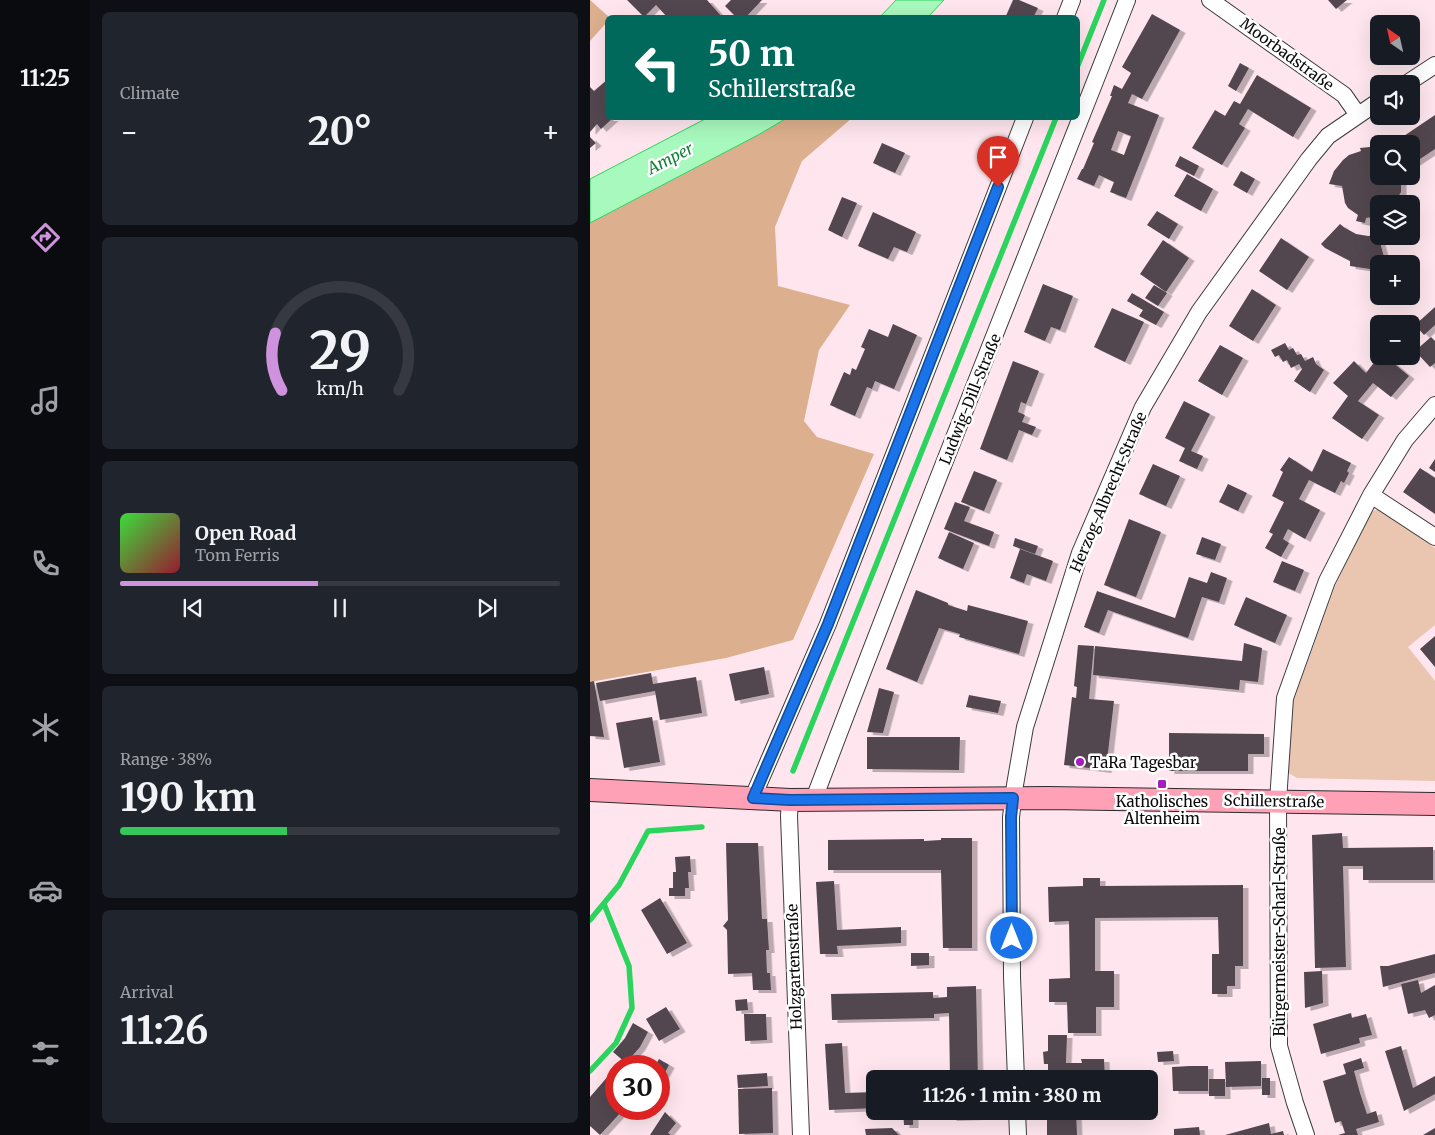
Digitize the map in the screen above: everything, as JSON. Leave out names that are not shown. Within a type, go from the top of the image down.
[{"type":"street","points":[[1066,15],[1072,0]]},
{"type":"street","name":"Ludwig-Dill-Straße","points":[[814,799],[927,504],[1128,0]]},
{"type":"street","name":"Moorbadstraße","points":[[1210,0],[1344,95],[1358,115]]},
{"type":"street","points":[[1420,75],[1435,65]]},
{"type":"street","name":"Herzog-Albrecht-Straße","points":[[1016,1070],[1012,977],[1011,817],[1013,798],[1025,727],[1080,553],[1143,407],[1199,312],[1309,159],[1328,136],[1370,107]]},
{"type":"street","points":[[590,790],[753,798],[828,624],[1024,120]]},
{"type":"street","name":"Bürgermeister-Scharl-Straße","points":[[1306,1135],[1295,1104],[1280,1046],[1278,801],[1285,698],[1327,582],[1370,496],[1405,440],[1435,405]]},
{"type":"street","points":[[1370,496],[1435,537]]},
{"type":"street","name":"Schillerstraße","points":[[753,798],[790,800],[1135,798],[1435,804]]},
{"type":"street","name":"Holzgartenstraße","points":[[790,800],[789,816],[801,1135]]},
{"type":"street","points":[[1017,1120],[1018,1135]]},
{"type":"shaded area","points":[[590,0],[607,15],[605,15],[605,24],[590,41]]},
{"type":"shaded area","points":[[784,120],[850,120],[802,161],[775,227],[778,286],[850,305],[819,350],[804,421],[817,437],[874,454],[793,640],[726,658],[590,682],[590,223]]},
{"type":"shaded area","points":[[1380,509],[1435,548],[1435,625],[1408,647],[1435,681],[1435,781],[1297,778],[1287,772],[1293,702],[1335,586],[1369,512]]},
{"type":"water","points":[[896,0],[944,0],[930,15],[882,15]]},
{"type":"water","name":"Amper","points":[[703,120],[784,120],[590,223],[590,179]]},
{"type":"building","points":[[627,0],[707,0],[720,15],[665,15],[656,5],[646,15],[642,15]]},
{"type":"building","points":[[731,0],[762,0],[748,15],[734,15],[725,6]]},
{"type":"building","points":[[1013,0],[1019,0],[1038,8],[1034,15],[1006,15]]},
{"type":"building","points":[[1328,0],[1347,0],[1336,9]]},
{"type":"building","points":[[1152,14],[1180,30],[1142,99],[1132,94],[1128,103],[1159,115],[1126,198],[1110,192],[1114,182],[1099,175],[1094,186],[1077,179],[1094,143],[1092,142],[1112,96],[1110,96],[1114,85],[1122,89],[1131,73],[1122,67]],"holes":[[[1118,131],[1131,136],[1124,155],[1111,150]]]},
{"type":"building","points":[[1240,63],[1249,68],[1236,91],[1228,86]]},
{"type":"building","points":[[1257,75],[1311,108],[1293,137],[1248,109],[1239,124],[1245,128],[1222,165],[1192,148],[1215,110],[1225,116],[1234,101],[1240,104]]},
{"type":"building","points":[[605,82],[605,120],[611,120],[601,129],[597,124],[590,132],[590,87],[594,91]]},
{"type":"building","points":[[1435,115],[1435,149],[1420,159],[1420,135],[1405,135]]},
{"type":"building","points":[[590,137],[596,143],[590,148]]},
{"type":"building","points":[[882,143],[905,153],[895,173],[873,163]]},
{"type":"building","points":[[1370,147],[1370,185],[1401,185],[1399,195],[1370,195],[1370,217],[1366,218],[1365,223],[1356,221],[1358,215],[1348,208],[1345,203],[1342,186],[1329,184],[1334,171],[1343,160],[1349,155],[1361,151],[1360,148]]},
{"type":"building","points":[[1180,156],[1199,166],[1194,176],[1175,166]]},
{"type":"building","points":[[1241,171],[1255,179],[1247,193],[1233,185]]},
{"type":"building","points":[[1187,174],[1213,189],[1201,211],[1174,196]]},
{"type":"building","points":[[842,197],[857,203],[842,237],[828,230]]},
{"type":"building","points":[[1157,211],[1178,224],[1169,239],[1147,225]]},
{"type":"building","points":[[873,212],[916,232],[907,252],[894,247],[888,259],[858,246]]},
{"type":"building","points":[[1340,224],[1356,234],[1370,236],[1370,245],[1381,245],[1384,255],[1370,255],[1370,269],[1350,266],[1350,261],[1321,244]]},
{"type":"building","points":[[1281,238],[1309,257],[1287,290],[1259,271]]},
{"type":"building","points":[[1163,240],[1189,258],[1166,292],[1140,274]]},
{"type":"building","points":[[1043,284],[1073,296],[1060,330],[1051,327],[1045,341],[1024,332]]},
{"type":"building","points":[[1154,285],[1167,293],[1158,306],[1145,298]]},
{"type":"building","points":[[1252,289],[1276,305],[1253,341],[1229,326]]},
{"type":"building","points":[[1132,293],[1164,312],[1156,325],[1139,316],[1143,310],[1127,301]]},
{"type":"building","points":[[1435,307],[1435,325],[1424,335],[1420,331],[1420,320]]},
{"type":"building","points":[[1112,308],[1144,322],[1125,362],[1094,347]]},
{"type":"building","points":[[893,324],[917,335],[894,389],[875,381],[872,389],[867,387],[855,416],[830,405],[844,372],[850,375],[852,368],[856,370],[865,349],[861,347],[869,329],[888,337]]},
{"type":"building","points":[[1431,337],[1435,341],[1435,363],[1430,367],[1420,356],[1420,347]]},
{"type":"building","points":[[1285,343],[1289,350],[1293,348],[1297,355],[1301,354],[1305,361],[1313,357],[1316,364],[1324,370],[1310,392],[1294,381],[1302,369],[1299,364],[1291,368],[1287,360],[1283,362],[1279,355],[1275,357],[1271,350]]},
{"type":"building","points":[[1220,345],[1243,358],[1222,395],[1198,381]]},
{"type":"building","points":[[1013,361],[1039,371],[1026,404],[1021,402],[1018,412],[1025,415],[1022,422],[1036,427],[1032,435],[1019,430],[1007,460],[980,449]]},
{"type":"building","points":[[1354,361],[1366,373],[1372,365],[1396,365],[1409,376],[1391,397],[1373,383],[1358,401],[1379,415],[1362,439],[1332,418],[1348,396],[1333,383]]},
{"type":"building","points":[[1184,401],[1210,414],[1191,451],[1203,456],[1197,469],[1179,461],[1185,448],[1165,438]]},
{"type":"building","points":[[1323,449],[1351,463],[1347,471],[1349,473],[1344,483],[1341,481],[1335,493],[1309,480],[1299,499],[1320,510],[1305,539],[1288,529],[1283,539],[1289,543],[1281,557],[1265,548],[1273,534],[1269,532],[1284,502],[1272,496],[1283,472],[1280,470],[1289,457],[1312,472]]},
{"type":"building","points":[[1435,459],[1435,472],[1429,468]]},
{"type":"building","points":[[1153,464],[1180,476],[1166,506],[1139,494]]},
{"type":"building","points":[[1420,468],[1435,478],[1435,514],[1403,492]]},
{"type":"building","points":[[974,471],[997,480],[984,511],[961,502]]},
{"type":"building","points":[[1228,484],[1247,493],[1238,511],[1219,502]]},
{"type":"building","points":[[955,502],[970,507],[964,521],[994,532],[989,546],[944,529]]},
{"type":"building","points":[[1129,519],[1161,532],[1136,597],[1104,585]]},
{"type":"building","points":[[949,532],[974,543],[963,569],[938,558]]},
{"type":"building","points":[[1202,537],[1221,544],[1215,560],[1196,554]]},
{"type":"building","points":[[1015,538],[1038,546],[1035,554],[1013,546]]},
{"type":"building","points":[[1020,549],[1053,561],[1046,581],[1027,574],[1024,583],[1010,578]]},
{"type":"building","points":[[1282,561],[1304,570],[1295,591],[1273,582]]},
{"type":"building","points":[[1211,572],[1227,578],[1219,602],[1202,597],[1188,638],[1108,610],[1099,633],[1084,627],[1097,591],[1175,618],[1189,577],[1207,583]]},
{"type":"building","points":[[916,590],[948,603],[948,605],[967,611],[968,605],[1028,621],[1019,654],[959,637],[960,634],[939,628],[917,682],[886,669]]},
{"type":"building","points":[[1246,597],[1287,615],[1275,643],[1234,625]]},
{"type":"building","points":[[1435,636],[1435,667],[1420,649]]},
{"type":"building","points":[[1244,643],[1262,648],[1258,682],[1240,680],[1239,690],[1093,675],[1095,646],[1242,661]]},
{"type":"building","points":[[1078,645],[1094,646],[1089,699],[1114,701],[1106,770],[1064,765],[1072,697],[1076,698],[1077,687],[1074,686]]},
{"type":"building","points":[[764,667],[769,694],[735,701],[729,674]]},
{"type":"building","points":[[651,673],[653,684],[696,677],[702,713],[660,720],[655,691],[600,701],[596,683]]},
{"type":"building","points":[[594,681],[604,737],[590,736],[590,682]]},
{"type":"building","points":[[879,688],[894,692],[883,733],[867,732]]},
{"type":"building","points":[[969,695],[1001,701],[998,713],[966,707]]},
{"type":"building","points":[[652,717],[660,762],[624,768],[616,723]]},
{"type":"building","points":[[1169,733],[1264,734],[1264,754],[1248,754],[1248,771],[1169,771]]},
{"type":"building","points":[[867,737],[960,737],[959,770],[867,769]]},
{"type":"building","points":[[1342,833],[1343,848],[1433,847],[1433,880],[1363,880],[1363,866],[1343,866],[1346,967],[1315,968],[1312,835]]},
{"type":"building","points":[[941,838],[972,838],[972,948],[943,948],[941,870],[828,870],[828,840],[924,839],[924,841],[941,840]]},
{"type":"building","points":[[726,843],[758,843],[762,919],[767,919],[769,950],[766,950],[767,973],[770,973],[771,990],[753,990],[752,973],[728,974],[727,930],[723,926],[728,920]]},
{"type":"building","points":[[690,856],[689,888],[685,888],[685,896],[669,896],[669,888],[673,888],[673,872],[676,872],[675,857]]},
{"type":"building","points":[[1083,878],[1100,878],[1100,886],[1243,885],[1243,966],[1235,966],[1235,986],[1227,986],[1227,994],[1212,994],[1212,954],[1219,954],[1218,917],[1095,918],[1095,971],[1114,971],[1114,1007],[1096,1007],[1096,1033],[1068,1033],[1067,1002],[1049,1002],[1049,979],[1070,978],[1069,921],[1049,922],[1048,887],[1083,886]]},
{"type":"building","points":[[834,881],[837,930],[901,927],[901,943],[837,946],[838,954],[820,954],[816,882]]},
{"type":"building","points":[[660,898],[687,943],[667,954],[641,910]]},
{"type":"building","points":[[911,953],[929,953],[929,965],[911,966]]},
{"type":"building","points":[[1435,954],[1435,973],[1383,987],[1380,966],[1388,966]]},
{"type":"building","points":[[1322,971],[1323,1003],[1305,1008],[1304,972]]},
{"type":"building","points":[[1418,980],[1421,993],[1435,985],[1435,1015],[1429,1018],[1425,1010],[1408,1014],[1401,984]]},
{"type":"building","points":[[976,986],[978,1070],[950,1070],[949,1013],[934,1014],[934,1018],[832,1020],[831,994],[933,992],[933,998],[947,997],[947,987]]},
{"type":"building","points":[[747,999],[748,1010],[736,1011],[735,1000]]},
{"type":"building","points":[[666,1007],[680,1029],[659,1041],[646,1019]]},
{"type":"building","points":[[1351,1013],[1352,1018],[1366,1014],[1372,1035],[1359,1038],[1360,1043],[1321,1054],[1313,1024]]},
{"type":"building","points":[[744,1014],[766,1014],[767,1040],[745,1041]]},
{"type":"building","points":[[633,1023],[648,1032],[633,1055],[617,1055],[613,1052],[625,1038]]},
{"type":"building","points":[[1048,1035],[1067,1035],[1066,1063],[1082,1063],[1081,1059],[1104,1059],[1105,1070],[1048,1070],[1048,1064],[1044,1064],[1043,1052],[1048,1051]]},
{"type":"building","points":[[842,1043],[845,1093],[866,1092],[866,1108],[829,1110],[825,1044]]},
{"type":"building","points":[[1401,1046],[1413,1088],[1435,1076],[1435,1094],[1404,1111],[1385,1051]]},
{"type":"building","points":[[1173,1051],[1174,1061],[1158,1062],[1157,1052]]},
{"type":"building","points":[[1361,1058],[1364,1068],[1354,1071],[1360,1093],[1367,1114],[1376,1111],[1379,1122],[1356,1129],[1358,1135],[1338,1135],[1345,1133],[1341,1121],[1335,1123],[1323,1081],[1346,1074],[1343,1064]]},
{"type":"building","points":[[1261,1061],[1261,1086],[1226,1087],[1225,1062]]},
{"type":"building","points":[[1208,1066],[1208,1091],[1173,1091],[1172,1067]]},
{"type":"building","points":[[767,1073],[768,1086],[738,1088],[737,1075]]},
{"type":"building","points":[[1262,1078],[1270,1078],[1270,1095],[1262,1095]]},
{"type":"building","points":[[1209,1079],[1225,1079],[1225,1096],[1209,1096]]},
{"type":"building","points":[[605,1080],[605,1120],[614,1120],[600,1135],[590,1126],[590,1097]]},
{"type":"building","points":[[772,1088],[773,1133],[739,1134],[738,1089]]},
{"type":"building","points":[[670,1117],[676,1123],[668,1133],[671,1135],[650,1135],[660,1120],[670,1120]]},
{"type":"building","points":[[904,1120],[913,1120],[913,1125],[904,1125]]},
{"type":"building","points":[[1047,1120],[1076,1120],[1077,1135],[1047,1135]]},
{"type":"building","points":[[1269,1123],[1271,1134],[1283,1131],[1284,1135],[1225,1135]]},
{"type":"building","points":[[1199,1127],[1200,1135],[1174,1135],[1174,1129]]},
{"type":"building","points":[[892,1128],[899,1135],[866,1135],[865,1129]]},
{"type":"building","points":[[1435,1128],[1435,1135],[1423,1135]]},
{"type":"waterway","points":[[1080,60],[1104,0]]},
{"type":"waterway","points":[[793,771],[1055,120]]},
{"type":"waterway","points":[[590,920],[619,885],[648,831],[702,827]]},
{"type":"waterway","points":[[590,1071],[616,1043],[632,1008],[629,966],[604,904]]},
{"type":"place","name":"TaRa Tagesbar","points":[[1080,762]]},
{"type":"place","name":"Katholisches Altenheim","points":[[1162,784]]},
{"type":"route","points":[[998,187],[828,624],[753,798],[790,800],[1013,798],[1011,817],[1012,938]]}]
